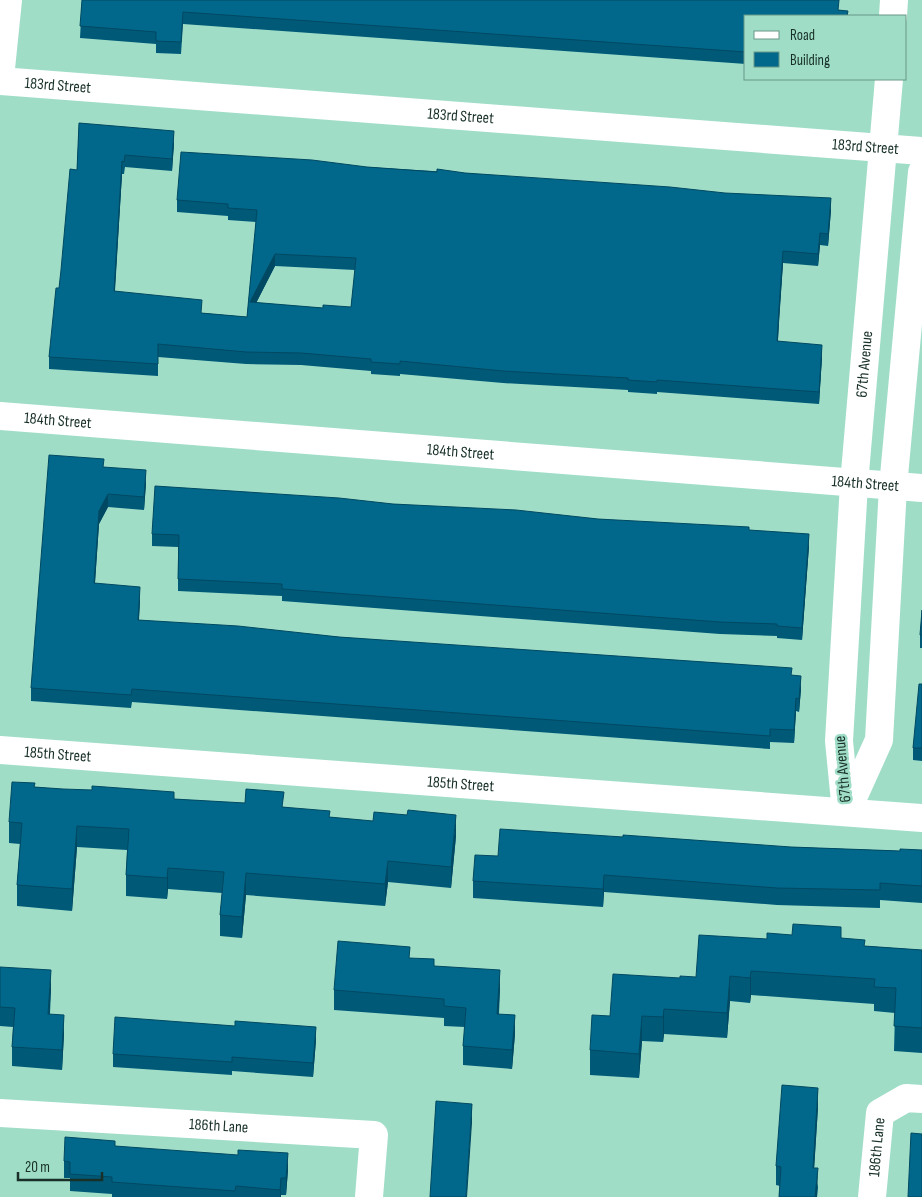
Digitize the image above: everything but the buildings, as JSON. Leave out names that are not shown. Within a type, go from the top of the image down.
[{"type":"street","points":[[0,80],[8,0]]},
{"type":"street","points":[[893,15],[894,0]]},
{"type":"street","name":"183rd Street","points":[[0,80],[922,151]]},
{"type":"street","name":"67th Avenue","points":[[846,812],[839,741],[854,484],[889,80]]},
{"type":"street","name":"67th Avenue","points":[[846,812],[879,740],[894,487],[922,172]]},
{"type":"street","name":"184th Street","points":[[0,416],[922,488]]},
{"type":"street","name":"185th Street","points":[[0,750],[922,818]]},
{"type":"street","name":"186th Lane","points":[[872,1197],[880,1113],[906,1098],[922,1099]]},
{"type":"street","name":"186th Lane","points":[[0,1113],[374,1135],[369,1197]]}]
